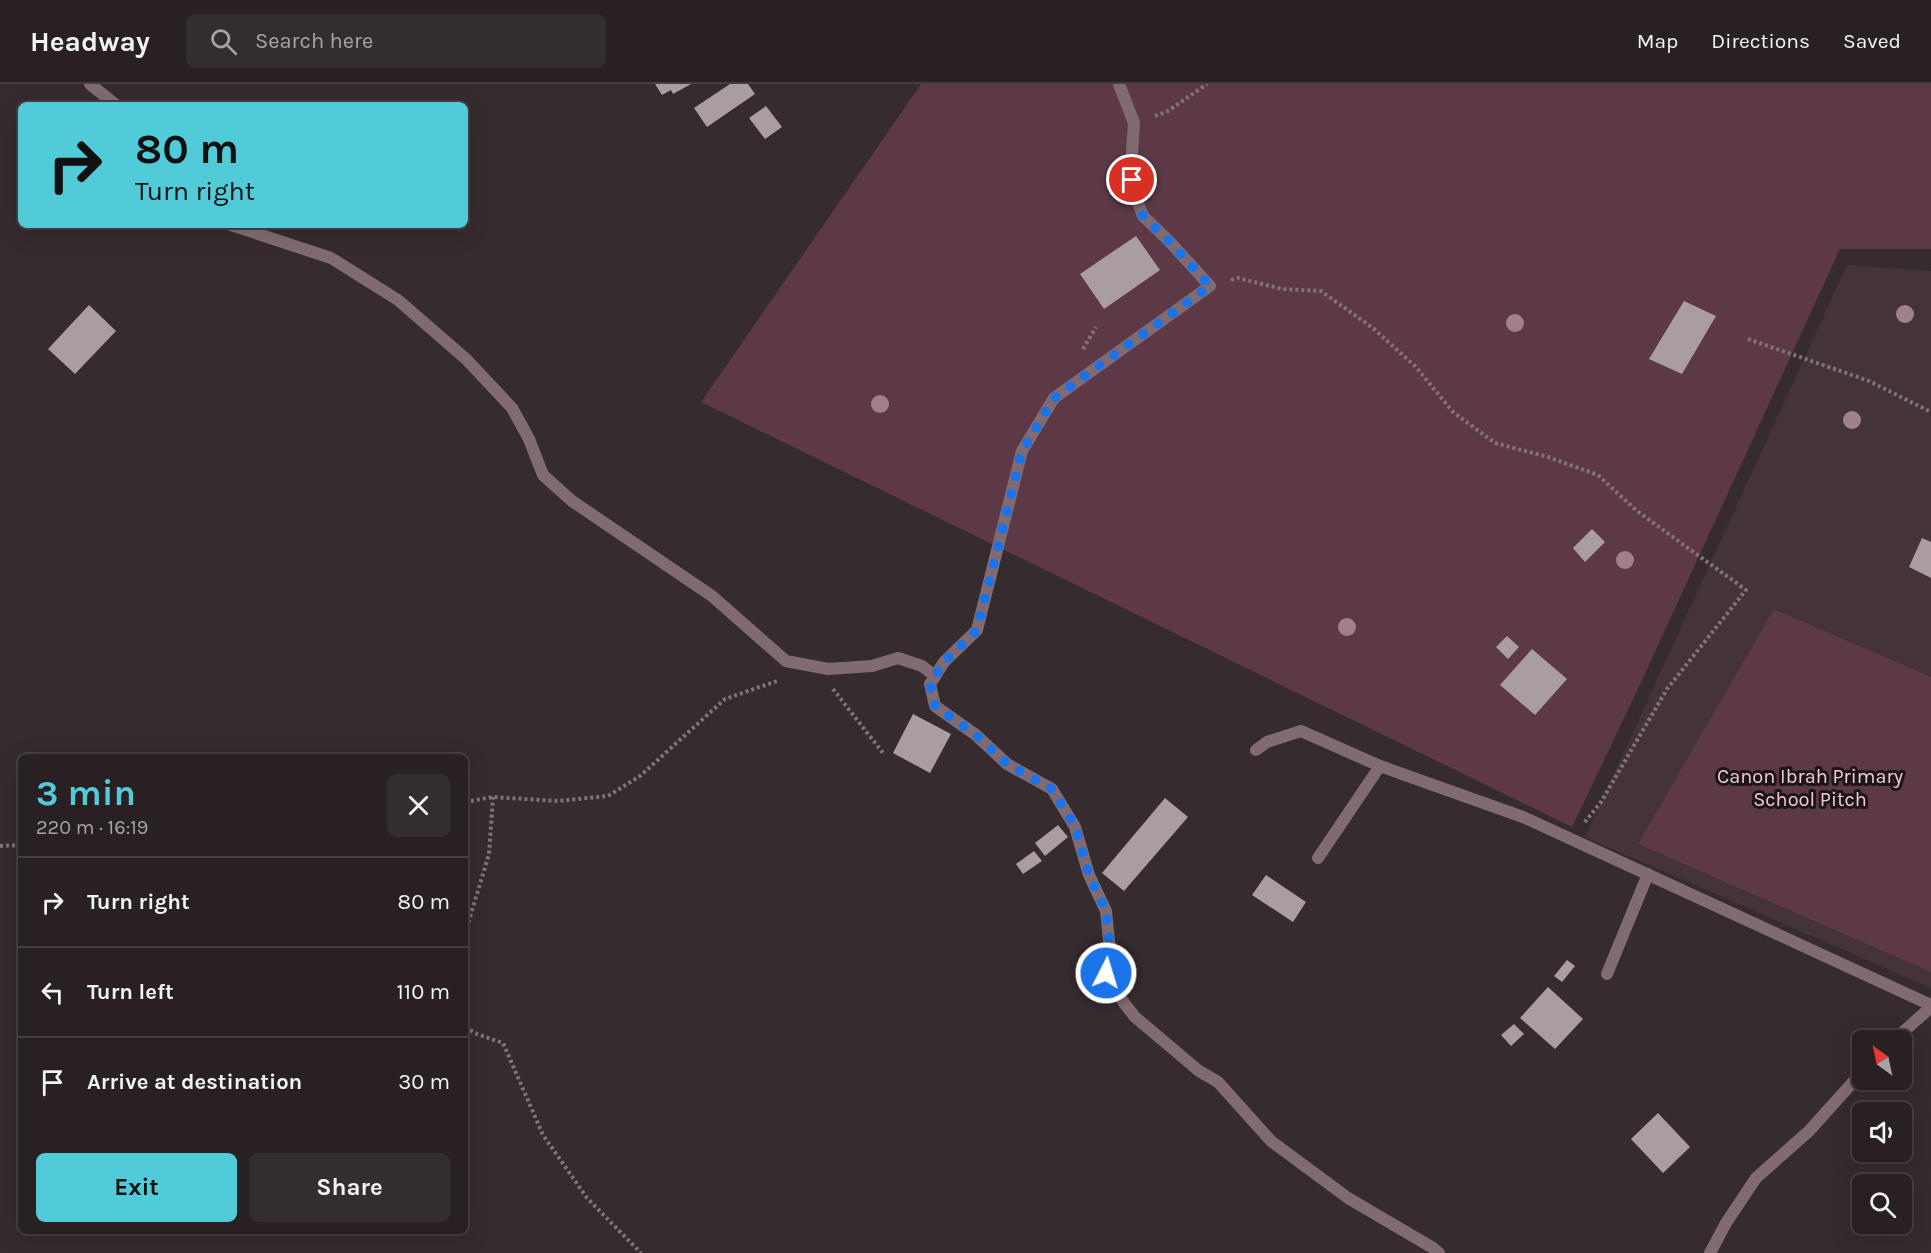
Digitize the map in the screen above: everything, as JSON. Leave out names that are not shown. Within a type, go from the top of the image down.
[{"type":"street","points":[[90,84],[112,102]]},
{"type":"street","points":[[1119,84],[1134,123],[1131,167],[1134,192],[1143,216],[1210,286],[1054,398],[1022,451],[977,630],[944,662],[930,684],[935,706],[976,735],[1007,764],[1052,789],[1075,826],[1089,875],[1106,911],[1110,951],[1106,973],[1135,1017],[1199,1071],[1218,1082],[1271,1141],[1348,1198],[1438,1253]]},
{"type":"street","points":[[240,228],[331,258],[398,300],[466,359],[512,408],[529,439],[543,475],[572,501],[712,596],[786,661],[828,669],[872,666],[898,658],[922,666],[935,676]]},
{"type":"street","points":[[1256,750],[1267,742],[1301,730],[1380,766],[1523,817],[1931,1006],[1905,1030]]},
{"type":"street","points":[[1318,858],[1380,766]]},
{"type":"street","points":[[1607,974],[1648,874]]},
{"type":"street","points":[[1710,1253],[1726,1223],[1756,1178],[1809,1131],[1852,1083]]},
{"type":"path","points":[[1134,123],[1168,111],[1207,84]]},
{"type":"path","points":[[1210,286],[1238,278],[1282,290],[1321,291],[1374,329],[1416,367],[1453,412],[1495,443],[1548,457],[1598,475],[1637,511],[1746,590],[1667,689],[1601,802],[1571,838]]},
{"type":"path","points":[[1748,339],[1869,381],[1931,412]]},
{"type":"path","points":[[468,801],[493,797],[558,801],[608,795],[640,776],[725,699],[816,667],[883,753]]},
{"type":"path","points":[[468,924],[489,854],[493,797]]},
{"type":"path","points":[[0,846],[18,845]]},
{"type":"path","points":[[468,1028],[503,1043],[543,1135],[587,1198],[641,1253]]},
{"type":"shaded area","points":[[1847,265],[1931,271],[1931,988],[1585,837]]},
{"type":"green space","points":[[921,84],[1931,84],[1931,249],[1840,249],[1572,827],[701,402]]},
{"type":"green space","name":"Canon Ibrah Primary School Pitch","points":[[1774,609],[1931,677],[1931,972],[1638,844]]},
{"type":"building","points":[[655,84],[691,84],[673,94],[671,90],[662,95]]},
{"type":"building","points":[[730,84],[748,84],[755,94],[707,127],[694,108]]},
{"type":"building","points":[[766,106],[782,127],[765,139],[749,118]]},
{"type":"building","points":[[1136,236],[1160,270],[1104,309],[1080,274]]},
{"type":"building","points":[[1684,301],[1716,316],[1682,374],[1649,359]]},
{"type":"building","points":[[89,305],[116,331],[75,374],[48,349]]},
{"type":"building","points":[[1592,529],[1605,542],[1585,562],[1573,548]]},
{"type":"building","points":[[1922,538],[1931,542],[1931,578],[1909,567]]},
{"type":"building","points":[[1507,636],[1519,647],[1508,659],[1496,647]]},
{"type":"building","points":[[1532,649],[1567,679],[1535,715],[1500,685]]},
{"type":"building","points":[[913,714],[951,734],[930,773],[893,753]]},
{"type":"building","points":[[1165,798],[1188,817],[1124,891],[1102,873]]},
{"type":"building","points":[[1058,825],[1068,837],[1045,856],[1035,843]]},
{"type":"building","points":[[1034,851],[1042,861],[1023,874],[1016,864]]},
{"type":"building","points":[[1266,875],[1306,902],[1293,922],[1252,895]]},
{"type":"building","points":[[1567,960],[1575,966],[1562,982],[1554,976]]},
{"type":"building","points":[[1548,987],[1583,1019],[1555,1049],[1520,1018]]},
{"type":"building","points":[[1514,1024],[1524,1034],[1511,1046],[1501,1035]]},
{"type":"building","points":[[1658,1113],[1690,1147],[1663,1173],[1631,1139]]},
{"type":"route","points":[[1106,973],[1110,951],[1106,911],[1089,875],[1075,826],[1052,789],[1007,764],[976,735],[935,706],[930,684],[944,662],[977,630],[1022,451],[1054,398],[1210,286],[1143,216],[1132,180]]}]
